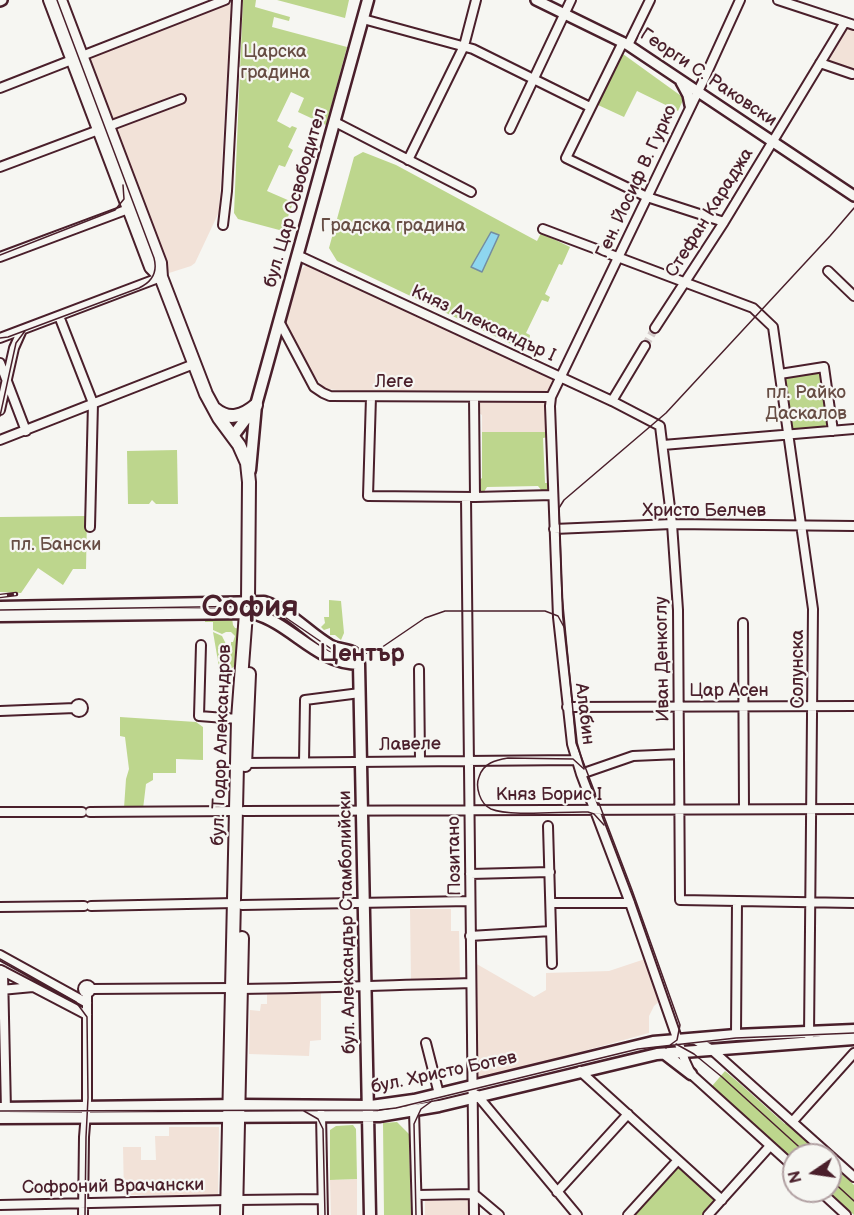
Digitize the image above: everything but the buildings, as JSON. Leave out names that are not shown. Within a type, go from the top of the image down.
[{"type":"main road","points":[[50,0],[77,58],[134,207],[151,267],[161,278],[213,408],[244,456],[249,482],[249,609]]},
{"type":"main road","points":[[60,0],[77,58]]},
{"type":"main road","name":"бул. Цар Освободител","points":[[249,482],[256,405],[368,0]]},
{"type":"main road","points":[[213,408],[225,416],[233,417],[249,411],[256,405]]},
{"type":"main road","name":"бул. Цар Освободител","points":[[233,436],[256,405]]},
{"type":"main road","name":"бул. Александър Стамболийски","points":[[249,609],[264,602],[276,606],[328,644],[338,649],[353,651],[358,660],[370,1215]]},
{"type":"main road","points":[[0,608],[249,609]]},
{"type":"main road","points":[[0,616],[249,609]]},
{"type":"main road","name":"бул. Тодор Александров","points":[[236,1215],[232,1200],[240,811],[238,719],[249,609]]},
{"type":"main road","name":"бул. Тодор Александров","points":[[240,811],[245,763],[249,609]]},
{"type":"main road","name":"бул. Христо Ботев","points":[[3,1113],[234,1110],[414,1111],[580,1071],[665,1054],[718,1052],[854,1030]]},
{"type":"main road","name":"бул. Христо Ботев","points":[[368,1111],[637,1045],[736,1035],[854,1039]]},
{"type":"main road","points":[[665,1054],[691,1074]]},
{"type":"main road","name":"бул. Тодор Александров","points":[[227,1215],[232,1200]]},
{"type":"street","points":[[0,88],[225,0]]},
{"type":"street","points":[[223,225],[227,191],[237,0]]},
{"type":"street","points":[[408,160],[464,46],[476,0]]},
{"type":"street","name":"Георги С. Раковски","points":[[536,0],[625,43],[854,196]]},
{"type":"street","points":[[510,129],[571,0]]},
{"type":"street","points":[[650,0],[590,107],[566,158],[647,197],[724,222]]},
{"type":"street","name":"Ген. Йосиф В. Гурко","points":[[561,377],[740,0]]},
{"type":"street","points":[[778,0],[854,25]]},
{"type":"street","points":[[363,19],[464,46],[590,107]]},
{"type":"street","name":"Стефан Караджа","points":[[656,328],[724,222],[845,22]]},
{"type":"street","points":[[820,63],[852,74]]},
{"type":"street","points":[[680,80],[688,95],[690,105]]},
{"type":"street","points":[[0,167],[182,99]]},
{"type":"street","points":[[334,122],[471,192]]},
{"type":"street","points":[[0,257],[134,207]]},
{"type":"street","points":[[543,229],[685,283]]},
{"type":"street","name":"Княз Александър I","points":[[297,255],[655,422]]},
{"type":"street","points":[[828,271],[854,296]]},
{"type":"street","points":[[0,338],[161,278]]},
{"type":"street","name":"Солунска","points":[[685,283],[753,308],[772,327],[780,374],[813,609],[809,1037]]},
{"type":"street","points":[[59,316],[93,403],[90,527]]},
{"type":"street","name":"Леге","points":[[279,321],[318,391],[330,396],[551,397]]},
{"type":"street","points":[[0,410],[15,343],[22,330]]},
{"type":"street","points":[[612,400],[645,346]]},
{"type":"street","points":[[0,363],[26,431]]},
{"type":"street","points":[[0,440],[194,364]]},
{"type":"street","points":[[780,374],[824,368],[833,430]]},
{"type":"street","name":"Алабин","points":[[561,377],[551,397],[550,406],[554,529],[558,617],[567,707],[576,760],[691,1074]]},
{"type":"street","points":[[371,397],[368,496],[553,495]]},
{"type":"street","name":"Позитано","points":[[474,397],[469,760],[472,1086],[475,1097],[474,1215]]},
{"type":"street","name":"Иван Денкоглу","points":[[655,422],[660,426],[663,445],[672,524],[678,610],[680,900],[736,901]]},
{"type":"street","points":[[663,445],[854,429]]},
{"type":"street","name":"Христо Белчев","points":[[554,529],[672,524],[854,526]]},
{"type":"street","points":[[743,623],[744,809]]},
{"type":"street","points":[[201,645],[200,716],[238,719]]},
{"type":"street","points":[[419,669],[420,760]]},
{"type":"street","points":[[304,762],[305,700],[360,693]]},
{"type":"street","name":"Цар Асен","points":[[567,707],[854,706]]},
{"type":"street","points":[[0,711],[75,708]]},
{"type":"street","points":[[581,774],[633,756],[679,754]]},
{"type":"street","name":"Лавеле","points":[[245,763],[576,760]]},
{"type":"street","name":"Княз Борис I","points":[[0,812],[854,808]]},
{"type":"street","points":[[548,826],[552,964]]},
{"type":"street","points":[[470,874],[550,872]]},
{"type":"street","points":[[0,907],[470,901]]},
{"type":"street","points":[[736,1035],[736,901],[854,903]]},
{"type":"street","points":[[551,903],[630,903]]},
{"type":"street","points":[[471,936],[551,931]]},
{"type":"street","points":[[0,955],[87,1003]]},
{"type":"street","points":[[3,1113],[2,970],[87,1015]]},
{"type":"street","points":[[83,1215],[89,991],[354,988],[471,982]]},
{"type":"street","points":[[2,990],[33,987]]},
{"type":"street","points":[[693,1039],[718,1052],[854,1177]]},
{"type":"street","points":[[426,1043],[438,1094]]},
{"type":"street","points":[[793,1121],[854,1053]]},
{"type":"street","points":[[570,1062],[722,1200]]},
{"type":"street","points":[[691,1074],[782,1156]]},
{"type":"street","points":[[475,1097],[577,1215]]},
{"type":"street","points":[[320,1111],[323,1215]]},
{"type":"street","points":[[414,1111],[417,1215]]},
{"type":"street","points":[[557,1192],[627,1114]]},
{"type":"street","points":[[708,1215],[770,1146]]},
{"type":"street","points":[[628,1215],[678,1160]]},
{"type":"street","points":[[417,1195],[474,1194],[499,1215]]},
{"type":"street","name":"Софроний Врачански","points":[[0,1205],[322,1199]]},
{"type":"street","points":[[833,1203],[846,1215]]},
{"type":"shaded area","points":[[228,1],[231,4],[219,212],[195,263],[169,273],[88,57]]},
{"type":"shaded area","points":[[845,26],[854,30],[854,72],[824,61]]},
{"type":"shaded area","points":[[307,264],[553,377],[554,380],[547,395],[387,394],[325,389],[308,368],[286,323],[301,270]]},
{"type":"shaded area","points":[[480,402],[545,403],[548,432],[482,432],[482,415],[477,412]]},
{"type":"shaded area","points":[[410,909],[451,909],[451,931],[459,931],[460,980],[411,980]]},
{"type":"shaded area","points":[[648,958],[662,999],[654,1006],[649,1016],[649,1033],[468,1083],[468,959],[534,997],[546,990],[546,973],[609,971]]},
{"type":"shaded area","points":[[267,993],[321,993],[321,1040],[310,1041],[309,1056],[249,1054],[250,1010],[260,1011],[261,1004],[267,1004]]},
{"type":"shaded area","points":[[169,1127],[219,1127],[218,1195],[124,1195],[123,1147],[141,1147],[141,1160],[156,1160],[155,1136],[169,1136]]},
{"type":"shaded area","points":[[357,1179],[357,1215],[331,1215],[330,1180]]},
{"type":"shaded area","points":[[469,1200],[469,1215],[425,1215],[425,1201]]},
{"type":"green space","name":"Царска градина","points":[[243,0],[256,0],[255,7],[290,17],[289,21],[274,17],[272,27],[347,47],[326,125],[298,112],[304,98],[291,92],[277,121],[290,128],[292,126],[297,128],[288,147],[293,150],[285,167],[279,165],[267,191],[290,201],[300,183],[283,231],[238,219],[234,213]]},
{"type":"green space","name":"Царска градина","points":[[277,0],[349,0],[345,18]]},
{"type":"green space","points":[[623,54],[684,98],[678,111],[637,91],[624,117],[598,105]]},
{"type":"green space","name":"Градска градина","points":[[363,152],[396,165],[537,241],[541,233],[570,247],[545,294],[550,297],[548,302],[542,300],[526,333],[530,335],[528,352],[337,261],[329,248],[354,157]]},
{"type":"green space","name":"пл. Райко Даскалов","points":[[821,373],[828,429],[790,434],[783,378]]},
{"type":"green space","points":[[482,432],[548,432],[548,437],[543,438],[545,483],[550,483],[548,490],[542,491],[538,486],[487,487],[484,492],[478,491],[477,482],[482,478]]},
{"type":"green space","points":[[177,450],[178,504],[156,504],[152,500],[149,504],[128,504],[127,451]]},
{"type":"green space","name":"пл. Бански","points":[[87,516],[86,569],[73,569],[63,585],[38,568],[21,593],[0,592],[0,517]]},
{"type":"green space","points":[[329,600],[341,601],[344,633],[341,640],[335,635],[330,635],[330,628],[324,630],[321,627],[325,623],[324,617],[329,617]]},
{"type":"green space","points":[[232,618],[235,628],[241,629],[235,666],[232,668],[219,667],[213,632],[222,636],[227,646],[231,646],[235,636],[231,632],[222,634],[213,630],[213,622],[205,622],[205,619]]},
{"type":"green space","points":[[120,717],[196,722],[203,727],[203,760],[176,759],[176,773],[153,773],[153,780],[146,784],[143,809],[124,808],[129,769],[125,737],[120,736]]},
{"type":"green space","points":[[725,1071],[808,1143],[782,1143],[782,1151],[712,1086]]},
{"type":"green space","points":[[397,1122],[409,1134],[411,1215],[384,1215],[383,1123]]},
{"type":"green space","points":[[353,1125],[356,1129],[357,1179],[330,1180],[330,1130],[336,1126]]},
{"type":"green space","points":[[678,1160],[722,1200],[708,1215],[628,1215]]},
{"type":"green space","points":[[842,1174],[854,1185],[854,1215],[841,1203]]},
{"type":"water","points":[[491,232],[499,235],[482,272],[471,267]]},
{"type":"tunnel","points":[[645,346],[655,328]]},
{"type":"tram line","points":[[0,338],[139,288],[151,280],[155,268],[154,258],[57,0]]},
{"type":"tram line","points":[[0,255],[115,210],[124,199],[123,185]]},
{"type":"tram line","points":[[666,1048],[677,1040],[680,1025],[576,743],[562,595],[559,508],[564,500],[666,413],[854,208]]},
{"type":"tram line","points":[[0,416],[16,343],[25,331]]},
{"type":"tram line","points":[[0,610],[262,606],[279,613],[333,650],[354,655],[375,652],[425,618],[445,611],[545,611],[558,616],[564,627]]},
{"type":"tram line","points":[[584,769],[573,759],[508,758],[495,761],[484,768],[478,781],[478,790],[481,799],[491,809],[511,813],[588,812],[594,814],[604,825]]},
{"type":"tram line","points":[[0,959],[76,1002],[87,1017],[88,1098],[85,1215]]},
{"type":"tram line","points":[[0,1111],[379,1110],[396,1108],[638,1049],[736,1038],[854,1033]]},
{"type":"tram line","points":[[676,1044],[694,1054],[722,1077],[795,1143]]},
{"type":"tram line","points":[[416,1215],[414,1124],[421,1109],[432,1101]]},
{"type":"tram line","points":[[304,1111],[318,1119],[323,1129],[325,1215]]},
{"type":"tram line","points":[[842,1190],[854,1201]]},
{"type":"railway","points":[[0,596],[16,594]]},
{"type":"district","name":"София","points":[[250,608]]},
{"type":"district","name":"Център","points":[[362,655]]}]
